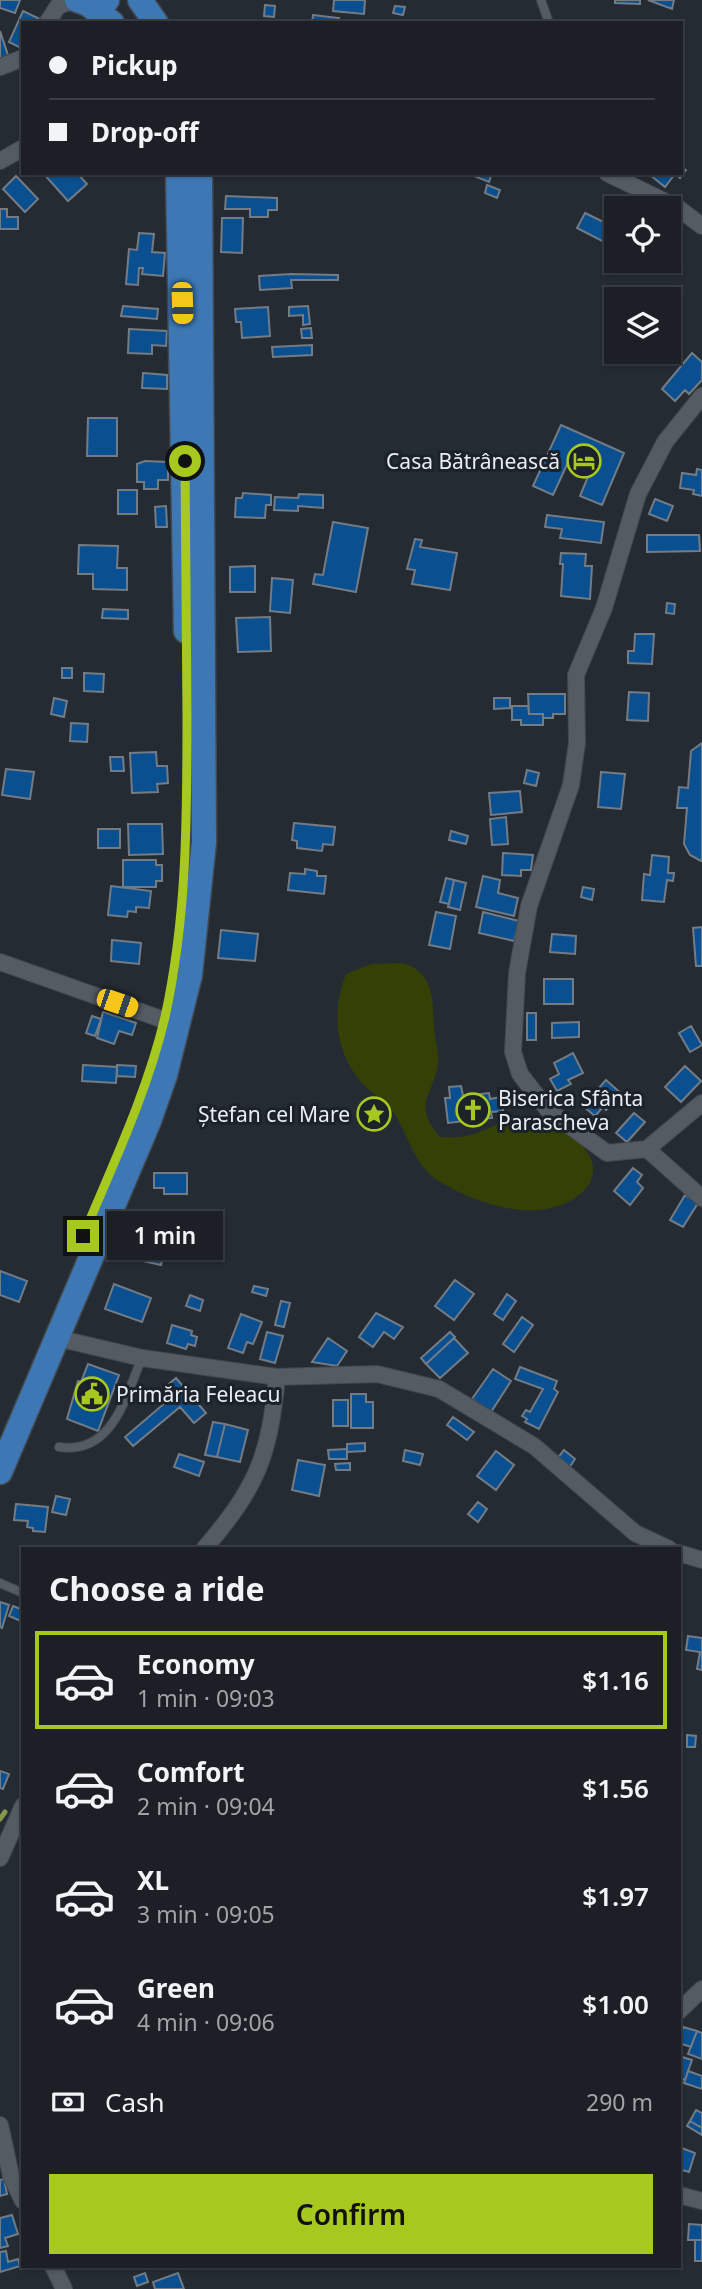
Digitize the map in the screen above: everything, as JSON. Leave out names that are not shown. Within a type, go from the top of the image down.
[{"type":"main road","points":[[140,0],[155,21]]},
{"type":"main road","points":[[87,1],[110,21]]},
{"type":"main road","points":[[0,1429],[134,1116],[164,1020],[181,933],[187,840],[185,407],[178,175]]},
{"type":"main road","points":[[0,1472],[161,1087],[180,1024],[197,931],[204,842],[200,175]]},
{"type":"street","points":[[48,21],[58,6],[87,1]]},
{"type":"street","points":[[0,67],[21,59]]},
{"type":"street","points":[[0,161],[21,149]]},
{"type":"street","points":[[611,175],[678,208],[702,226]]},
{"type":"street","points":[[702,396],[665,442],[638,494],[604,608],[576,675],[577,743],[571,785],[528,906],[517,973],[513,1052],[520,1074],[548,1110],[607,1153],[647,1149],[702,1103]]},
{"type":"street","points":[[0,962],[164,1020]]},
{"type":"street","points":[[647,1149],[702,1198]]},
{"type":"street","points":[[57,1338],[142,1358],[277,1377],[377,1374],[439,1389],[534,1446],[635,1533],[665,1547]]},
{"type":"street","points":[[209,1545],[249,1492],[263,1461],[273,1420],[277,1377]]},
{"type":"street","points":[[681,1554],[702,1560]]},
{"type":"street","points":[[0,1858],[21,1811]]},
{"type":"street","points":[[681,2009],[702,1989]]},
{"type":"street","points":[[0,2125],[11,2176],[21,2197]]},
{"type":"street","points":[[681,2196],[702,2201]]},
{"type":"street","points":[[54,2268],[64,2289]]},
{"type":"lane","points":[[541,0],[548,21]]},
{"type":"lane","points":[[59,1447],[71,1449],[93,1444],[110,1430],[142,1358]]},
{"type":"lane","points":[[0,1583],[21,1592]]},
{"type":"green space","points":[[401,963],[420,972],[430,988],[438,1061],[426,1106],[431,1125],[440,1137],[467,1136],[522,1116],[546,1118],[584,1147],[592,1160],[593,1173],[589,1184],[580,1194],[553,1207],[536,1210],[512,1209],[461,1193],[440,1182],[422,1165],[394,1113],[366,1087],[348,1062],[342,1048],[337,1019],[346,974],[371,964]]},
{"type":"building","points":[[0,0],[20,0],[15,13],[0,8]]},
{"type":"building","points":[[334,0],[365,0],[364,14],[333,11]]},
{"type":"building","points":[[615,0],[640,0],[640,4],[615,3]]},
{"type":"building","points":[[648,0],[674,0],[672,9]]},
{"type":"building","points":[[265,5],[275,6],[274,17],[264,16]]},
{"type":"building","points":[[395,6],[405,7],[403,15],[393,13]]},
{"type":"building","points":[[23,11],[40,19],[21,21],[21,48],[9,42]]},
{"type":"building","points":[[313,15],[339,18],[338,21],[312,21]]},
{"type":"building","points":[[0,31],[10,61],[0,64]]},
{"type":"building","points":[[45,175],[79,175],[87,184],[68,201]]},
{"type":"building","points":[[474,175],[491,175],[489,182]]},
{"type":"building","points":[[650,175],[674,175],[665,187]]},
{"type":"building","points":[[16,176],[38,199],[25,212],[3,189]]},
{"type":"building","points":[[487,185],[500,190],[497,198],[485,193]]},
{"type":"building","points":[[226,196],[277,198],[277,210],[268,210],[268,217],[250,217],[250,209],[225,209]]},
{"type":"building","points":[[0,209],[7,209],[7,217],[18,217],[18,229],[0,229]]},
{"type":"building","points":[[585,213],[604,222],[604,242],[577,228]]},
{"type":"building","points":[[222,218],[243,218],[242,253],[221,252]]},
{"type":"building","points":[[139,233],[154,234],[152,252],[165,253],[163,276],[142,274],[143,268],[139,268],[138,285],[126,284],[129,249],[137,250]]},
{"type":"building","points":[[338,275],[338,280],[291,280],[292,288],[260,290],[259,276]]},
{"type":"building","points":[[123,306],[158,309],[157,319],[121,316]]},
{"type":"building","points":[[308,306],[310,324],[303,325],[303,315],[289,316],[289,307]]},
{"type":"building","points":[[268,307],[270,336],[242,338],[241,322],[236,322],[235,309]]},
{"type":"building","points":[[311,328],[312,338],[302,338],[301,329]]},
{"type":"building","points":[[129,329],[167,331],[166,346],[152,345],[152,354],[128,353]]},
{"type":"building","points":[[312,345],[312,355],[273,357],[272,347]]},
{"type":"building","points":[[692,353],[702,362],[702,380],[689,394],[685,390],[675,401],[662,389]]},
{"type":"building","points":[[143,373],[167,375],[167,389],[142,388]]},
{"type":"building","points":[[88,418],[117,418],[117,456],[87,456]]},
{"type":"building","points":[[561,425],[624,453],[602,505],[580,496],[592,467],[570,458],[553,495],[533,486]]},
{"type":"building","points":[[145,461],[168,462],[168,480],[158,480],[158,489],[144,489],[144,482],[137,482],[137,464]]},
{"type":"building","points":[[697,469],[702,470],[702,496],[693,494],[694,490],[680,488],[682,473],[696,475]]},
{"type":"building","points":[[118,490],[137,490],[137,514],[118,514]]},
{"type":"building","points":[[243,493],[271,495],[271,505],[266,505],[265,518],[235,517],[236,498],[242,498]]},
{"type":"building","points":[[299,494],[323,495],[323,508],[298,506],[298,511],[274,510],[275,497],[298,498]]},
{"type":"building","points":[[655,499],[673,506],[667,521],[649,514]]},
{"type":"building","points":[[166,506],[167,527],[156,527],[155,507]]},
{"type":"building","points":[[547,515],[604,522],[601,543],[560,538],[562,529],[545,527]]},
{"type":"building","points":[[333,522],[368,528],[356,592],[313,584],[315,574],[323,575]]},
{"type":"building","points":[[647,535],[699,535],[700,551],[647,552]]},
{"type":"building","points":[[415,539],[422,540],[420,547],[457,553],[450,590],[412,584],[415,570],[407,569]]},
{"type":"building","points":[[79,545],[118,546],[117,568],[127,568],[127,590],[93,589],[93,574],[78,574]]},
{"type":"building","points":[[561,553],[586,554],[585,566],[592,566],[590,599],[561,596]]},
{"type":"building","points":[[255,566],[255,592],[230,592],[230,567]]},
{"type":"building","points":[[272,578],[293,580],[290,613],[270,611]]},
{"type":"building","points":[[667,603],[675,604],[674,614],[666,613]]},
{"type":"building","points":[[103,609],[128,610],[128,619],[102,618]]},
{"type":"building","points":[[270,617],[271,651],[238,652],[236,618]]},
{"type":"building","points":[[635,634],[654,634],[652,664],[628,663],[628,651],[634,651]]},
{"type":"building","points":[[62,668],[72,668],[72,678],[62,678]]},
{"type":"building","points":[[84,673],[104,674],[103,692],[84,691]]},
{"type":"building","points":[[629,692],[649,693],[648,721],[627,720]]},
{"type":"building","points":[[528,694],[565,694],[565,714],[553,714],[553,718],[543,718],[543,714],[529,714]]},
{"type":"building","points":[[54,698],[67,701],[64,717],[51,714]]},
{"type":"building","points":[[494,698],[510,698],[510,708],[494,709]]},
{"type":"building","points":[[512,706],[528,706],[529,714],[543,714],[543,725],[521,725],[521,720],[512,720]]},
{"type":"building","points":[[71,723],[88,724],[87,742],[70,741]]},
{"type":"building","points":[[702,743],[701,861],[690,855],[684,844],[687,808],[677,808],[679,787],[688,788],[691,751]]},
{"type":"building","points":[[156,752],[157,766],[167,766],[168,783],[157,784],[158,792],[132,793],[130,753]]},
{"type":"building","points":[[110,757],[123,757],[124,771],[111,771]]},
{"type":"building","points":[[6,769],[34,772],[30,799],[2,795]]},
{"type":"building","points":[[527,770],[539,773],[536,786],[524,783]]},
{"type":"building","points":[[601,772],[625,774],[621,809],[598,807]]},
{"type":"building","points":[[520,791],[522,812],[491,815],[489,793]]},
{"type":"building","points":[[506,817],[508,844],[492,845],[490,819]]},
{"type":"building","points":[[294,823],[335,827],[333,845],[323,844],[322,851],[297,848],[297,841],[292,840]]},
{"type":"building","points":[[128,824],[162,824],[163,854],[129,855]]},
{"type":"building","points":[[98,829],[120,829],[120,848],[98,848]]},
{"type":"building","points":[[451,831],[468,836],[466,844],[449,840]]},
{"type":"building","points":[[503,853],[533,855],[531,870],[521,870],[521,876],[502,875]]},
{"type":"building","points":[[652,855],[669,857],[668,873],[674,873],[673,881],[667,880],[664,902],[642,900],[644,874],[650,875]]},
{"type":"building","points":[[123,860],[156,860],[156,865],[162,865],[162,881],[156,881],[156,887],[123,887]]},
{"type":"building","points":[[305,869],[317,871],[317,876],[326,876],[324,894],[288,890],[290,873],[305,874]]},
{"type":"building","points":[[483,876],[500,880],[498,893],[518,898],[514,916],[476,907]]},
{"type":"building","points":[[446,878],[454,880],[449,904],[440,902]]},
{"type":"building","points":[[454,880],[466,883],[460,910],[448,907]]},
{"type":"building","points":[[111,886],[151,891],[149,908],[136,907],[136,912],[128,911],[127,917],[108,915]]},
{"type":"building","points":[[583,887],[594,889],[592,900],[581,897]]},
{"type":"building","points":[[436,912],[456,916],[450,949],[429,945]]},
{"type":"building","points":[[483,912],[519,921],[514,941],[479,933]]},
{"type":"building","points":[[702,927],[702,966],[696,966],[693,928]]},
{"type":"building","points":[[221,930],[258,934],[255,961],[218,958]]},
{"type":"building","points":[[552,934],[576,936],[575,954],[550,952]]},
{"type":"building","points":[[112,940],[141,943],[139,964],[111,961]]},
{"type":"building","points":[[544,979],[573,979],[573,1004],[544,1004]]},
{"type":"building","points":[[103,1012],[136,1023],[132,1035],[119,1031],[114,1044],[97,1038]]},
{"type":"building","points":[[527,1013],[536,1013],[536,1040],[527,1040]]},
{"type":"building","points":[[92,1016],[101,1019],[95,1036],[86,1033]]},
{"type":"building","points":[[579,1022],[579,1037],[552,1038],[552,1023]]},
{"type":"building","points":[[691,1026],[702,1045],[690,1052],[679,1033]]},
{"type":"building","points":[[573,1053],[583,1073],[568,1080],[571,1084],[557,1091],[550,1079],[559,1074],[554,1063]]},
{"type":"building","points":[[83,1065],[117,1067],[116,1083],[82,1081]]},
{"type":"building","points":[[117,1065],[136,1066],[135,1077],[117,1076]]},
{"type":"building","points":[[685,1066],[701,1081],[681,1102],[665,1087]]},
{"type":"building","points":[[606,1080],[624,1096],[614,1107],[611,1105],[606,1110],[603,1107],[595,1116],[583,1106]]},
{"type":"building","points":[[461,1086],[463,1096],[489,1093],[490,1099],[501,1097],[503,1111],[491,1112],[492,1118],[448,1123],[445,1098],[450,1098],[449,1087]]},
{"type":"building","points":[[634,1113],[645,1122],[627,1142],[616,1133]]},
{"type":"building","points":[[633,1168],[642,1175],[637,1182],[643,1188],[630,1205],[614,1191]]},
{"type":"building","points":[[154,1173],[187,1173],[187,1194],[164,1194],[164,1188],[154,1188]]},
{"type":"building","points":[[685,1195],[698,1203],[683,1227],[670,1220]]},
{"type":"building","points":[[142,1224],[159,1227],[155,1247],[165,1249],[161,1265],[121,1256],[124,1241],[138,1243]]},
{"type":"building","points":[[0,1271],[27,1281],[19,1302],[0,1295]]},
{"type":"building","points":[[455,1280],[474,1294],[454,1320],[435,1306]]},
{"type":"building","points":[[114,1284],[151,1298],[142,1322],[105,1309]]},
{"type":"building","points":[[254,1286],[268,1289],[266,1296],[252,1292]]},
{"type":"building","points":[[507,1294],[516,1301],[503,1320],[494,1314]]},
{"type":"building","points":[[190,1295],[203,1300],[200,1311],[186,1306]]},
{"type":"building","points":[[281,1301],[290,1303],[284,1327],[275,1325]]},
{"type":"building","points":[[376,1313],[403,1327],[394,1339],[384,1332],[373,1347],[359,1337]]},
{"type":"building","points":[[241,1314],[262,1322],[253,1344],[247,1342],[243,1353],[228,1348]]},
{"type":"building","points":[[522,1317],[533,1325],[514,1352],[503,1344]]},
{"type":"building","points":[[172,1325],[192,1331],[191,1335],[197,1337],[195,1346],[188,1344],[186,1349],[167,1343]]},
{"type":"building","points":[[267,1332],[283,1336],[275,1363],[260,1359]]},
{"type":"building","points":[[450,1332],[455,1337],[426,1364],[421,1358]]},
{"type":"building","points":[[328,1338],[347,1351],[337,1366],[312,1362]]},
{"type":"building","points":[[454,1338],[468,1353],[440,1378],[426,1364]]},
{"type":"building","points":[[88,1364],[119,1375],[98,1431],[67,1419],[78,1381],[81,1382]]},
{"type":"building","points":[[520,1367],[557,1381],[554,1389],[558,1392],[539,1429],[525,1422],[527,1419],[522,1416],[526,1410],[530,1412],[543,1389],[515,1379]]},
{"type":"building","points":[[493,1369],[511,1381],[491,1412],[472,1399]]},
{"type":"building","points":[[176,1378],[206,1413],[194,1423],[180,1407],[133,1446],[125,1437],[172,1397],[164,1388]]},
{"type":"building","points":[[351,1394],[366,1394],[366,1402],[373,1402],[373,1428],[351,1428]]},
{"type":"building","points":[[333,1400],[348,1400],[348,1426],[333,1426]]},
{"type":"building","points":[[453,1417],[474,1432],[467,1440],[447,1425]]},
{"type":"building","points":[[213,1422],[225,1424],[217,1457],[205,1455]]},
{"type":"building","points":[[225,1424],[248,1430],[240,1462],[217,1457]]},
{"type":"building","points":[[365,1443],[365,1451],[347,1452],[347,1444]]},
{"type":"building","points":[[347,1449],[347,1459],[329,1459],[328,1450]]},
{"type":"building","points":[[405,1450],[423,1454],[420,1465],[403,1461]]},
{"type":"building","points":[[564,1450],[575,1459],[569,1468],[557,1459]]},
{"type":"building","points":[[496,1451],[514,1465],[496,1490],[477,1476]]},
{"type":"building","points":[[179,1454],[204,1462],[199,1476],[174,1467]]},
{"type":"building","points":[[298,1460],[325,1465],[319,1496],[292,1490]]},
{"type":"building","points":[[350,1463],[350,1470],[336,1470],[335,1464]]},
{"type":"building","points":[[56,1496],[70,1499],[66,1515],[52,1512]]},
{"type":"building","points":[[478,1502],[487,1509],[478,1522],[468,1514]]},
{"type":"building","points":[[16,1504],[48,1507],[45,1532],[33,1531],[33,1528],[27,1527],[28,1521],[14,1520]]},
{"type":"building","points":[[0,1602],[9,1605],[2,1628],[0,1627]]},
{"type":"building","points":[[13,1606],[21,1609],[21,1621],[9,1616]]},
{"type":"building","points":[[688,1636],[702,1638],[702,1670],[697,1669],[700,1652],[686,1650]]},
{"type":"building","points":[[687,1735],[696,1736],[695,1747],[687,1747]]},
{"type":"building","points":[[0,1771],[9,1774],[3,1789],[0,1788]]},
{"type":"building","points":[[683,2027],[697,2031],[691,2047],[681,2044]]},
{"type":"building","points":[[697,2031],[702,2033],[702,2059],[688,2054]]},
{"type":"building","points":[[681,2057],[692,2060],[685,2080],[681,2079]]},
{"type":"building","points":[[688,2071],[702,2076],[702,2089],[684,2083]]},
{"type":"building","points":[[696,2110],[702,2113],[702,2128],[690,2121]]},
{"type":"building","points":[[690,2121],[702,2128],[702,2135],[687,2126]]},
{"type":"building","points":[[681,2148],[695,2153],[689,2172],[681,2170]]},
{"type":"building","points":[[4,2179],[7,2194],[0,2196],[0,2180]]},
{"type":"building","points":[[12,2215],[18,2234],[5,2238],[8,2246],[0,2248],[0,2218]]},
{"type":"building","points":[[689,2224],[702,2225],[702,2240],[688,2240]]},
{"type":"building","points":[[695,2240],[702,2240],[702,2261],[695,2261]]},
{"type":"building","points":[[6,2251],[8,2262],[18,2259],[20,2266],[0,2272],[0,2252]]},
{"type":"building","points":[[145,2273],[148,2282],[137,2286],[134,2277]]},
{"type":"building","points":[[178,2273],[184,2289],[155,2289],[153,2282]]},
{"type":"waterway","points":[[0,1819],[5,1812]]},
{"type":"place","name":"Casa Bătrânească","points":[[584,461]]},
{"type":"place","name":"Biserica Sfânta Parascheva","points":[[473,1110]]},
{"type":"place","name":"Ștefan cel Mare","points":[[374,1114]]},
{"type":"place","name":"Primăria Feleacu","points":[[92,1394]]},
{"type":"route","points":[[83,1236],[134,1116],[150,1070],[164,1020],[181,933],[187,840],[185,461]]}]
